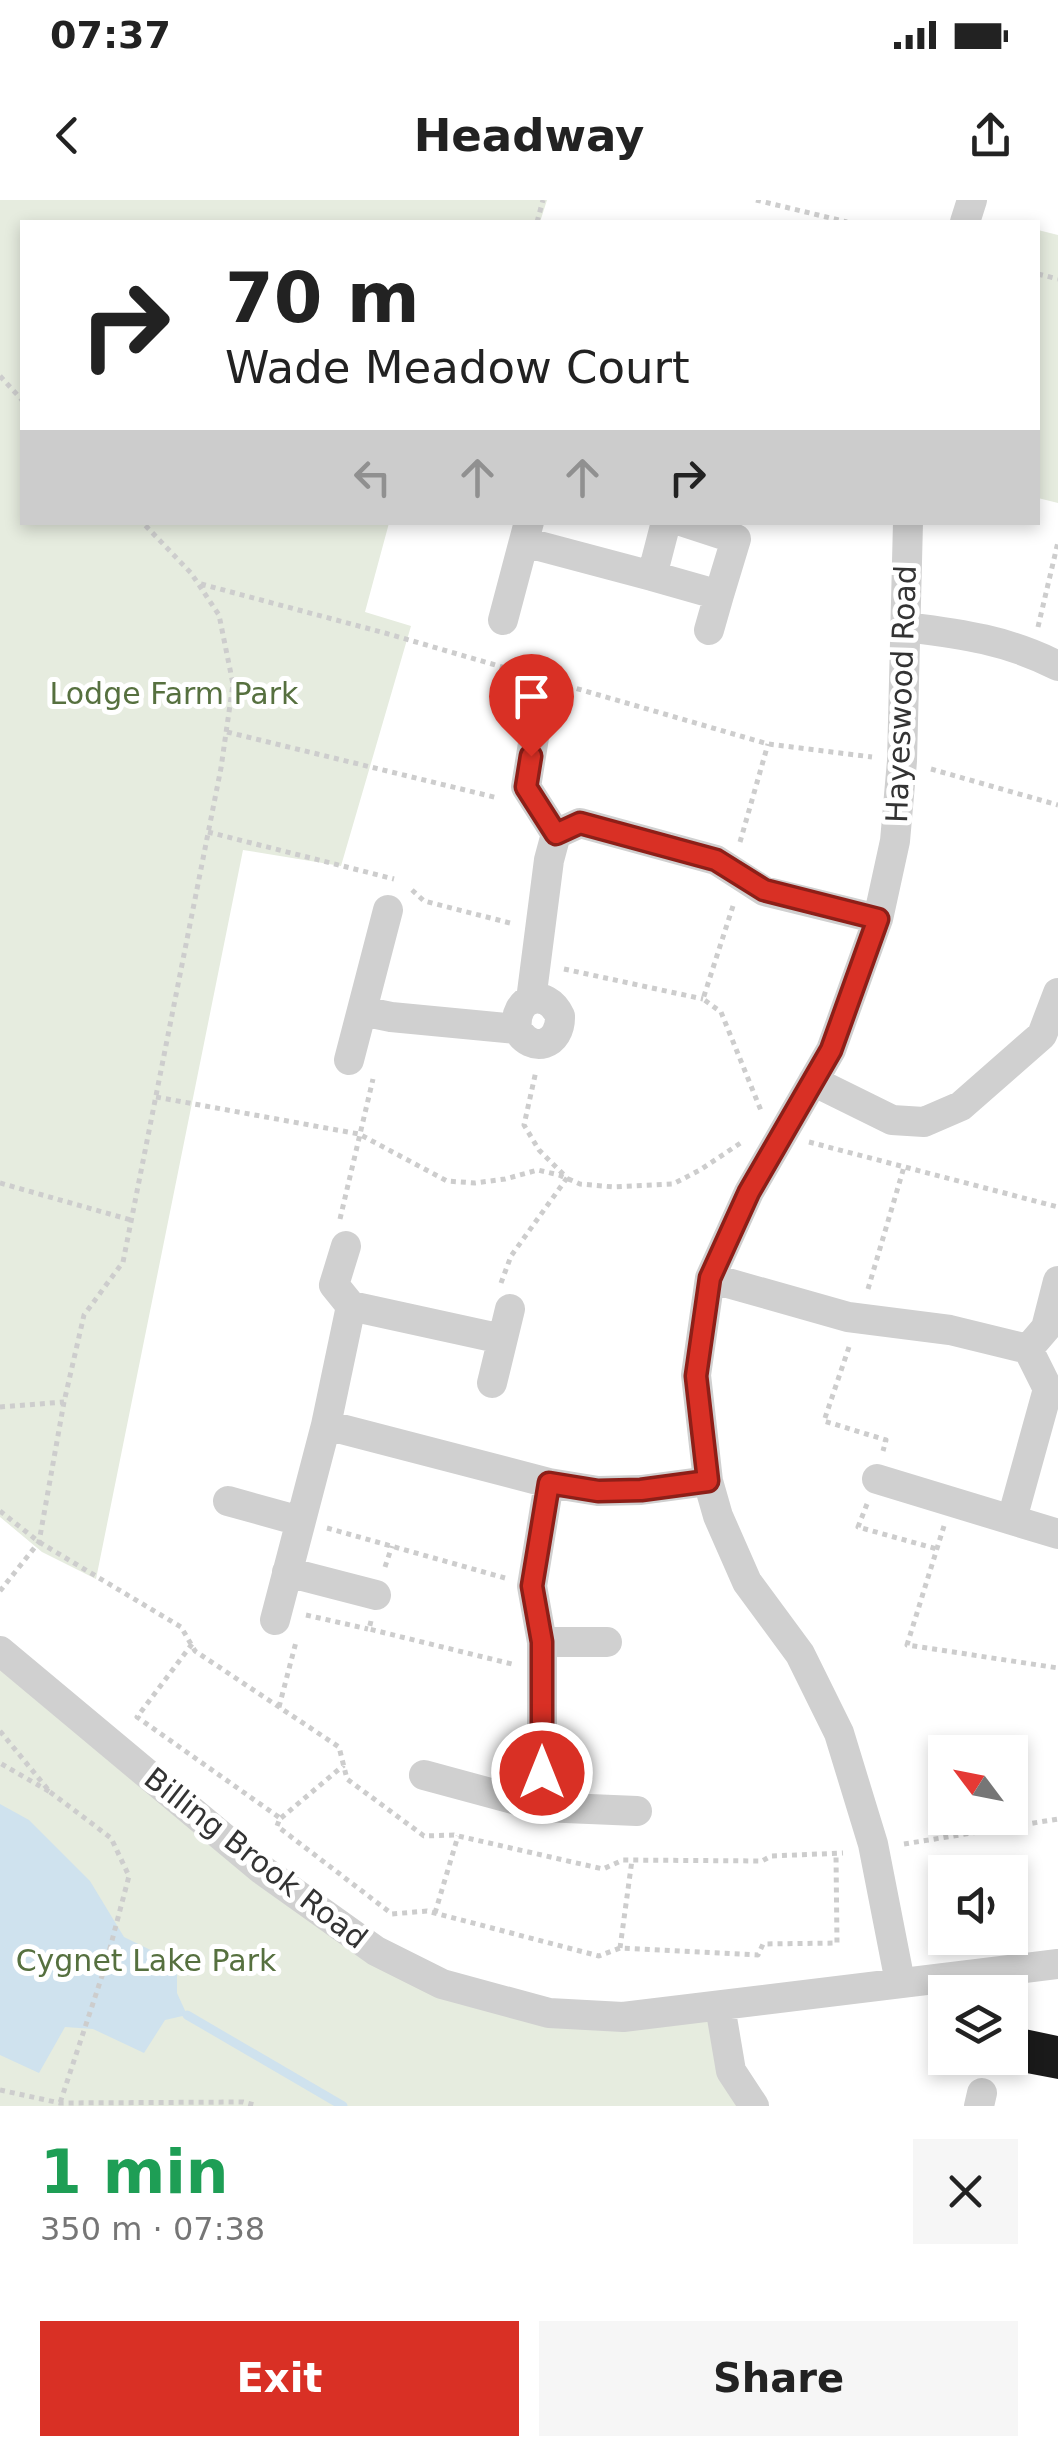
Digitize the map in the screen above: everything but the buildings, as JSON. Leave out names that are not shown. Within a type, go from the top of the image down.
[{"type":"street","points":[[652,576],[665,525]]},
{"type":"street","points":[[693,525],[736,539],[709,630]]},
{"type":"street","name":"Hayeswood Road","points":[[900,1982],[874,1844],[839,1733],[800,1654],[747,1582],[718,1516],[708,1481],[696,1376],[710,1278],[749,1192],[831,1050],[878,919],[895,841],[902,761],[908,525]]},
{"type":"street","points":[[503,620],[527,532],[652,576],[718,594]]},
{"type":"street","points":[[907,627],[980,637],[1045,659]]},
{"type":"street","points":[[532,1000],[549,860],[556,834],[526,787],[536,725]]},
{"type":"street","points":[[556,834],[580,823],[716,860],[764,890],[878,919]]},
{"type":"street","points":[[361,1069],[362,1010],[388,910]]},
{"type":"street","points":[[813,1081],[892,1120],[924,1122],[961,1106],[1042,1035],[1058,993]]},
{"type":"street","points":[[362,1010],[391,1017],[529,1036],[554,1038],[560,1016],[542,998],[532,1000],[516,1016],[529,1036]]},
{"type":"street","points":[[346,1246],[334,1285],[351,1306],[504,1312],[492,1383]]},
{"type":"street","points":[[710,1278],[848,1317],[950,1330],[1028,1349],[1048,1389],[1012,1519]]},
{"type":"street","points":[[1028,1349],[1046,1328],[1058,1281]]},
{"type":"street","points":[[292,1622],[287,1572],[326,1425],[351,1306]]},
{"type":"street","points":[[326,1425],[549,1483],[598,1491],[708,1481]]},
{"type":"street","points":[[877,1479],[1058,1534]]},
{"type":"street","points":[[542,1807],[542,1657],[532,1586],[549,1483]]},
{"type":"street","points":[[228,1501],[300,1520]]},
{"type":"street","points":[[287,1572],[376,1596]]},
{"type":"street","points":[[542,1657],[607,1642]]},
{"type":"street","name":"Billing Brook Road","points":[[0,1651],[261,1869],[376,1951],[442,1984],[549,2013],[624,2017],[1058,1964]]},
{"type":"street","points":[[424,1775],[542,1807],[637,1812]]},
{"type":"street","points":[[720,2006],[730,2071],[754,2106]]},
{"type":"path","points":[[756,200],[839,220]]},
{"type":"path","points":[[0,376],[20,398]]},
{"type":"path","points":[[0,1591],[39,1542],[84,1315],[123,1262],[208,832],[233,684],[219,615],[192,573],[145,525]]},
{"type":"path","points":[[1045,659],[1058,546]]},
{"type":"path","points":[[198,583],[768,744],[902,761],[1058,806]]},
{"type":"path","points":[[226,732],[540,808]]},
{"type":"path","points":[[703,999],[742,877],[740,844],[768,744]]},
{"type":"path","points":[[208,832],[403,882],[424,900],[540,931]]},
{"type":"path","points":[[536,963],[703,999],[722,1012],[767,1125],[783,1133],[1058,1207]]},
{"type":"path","points":[[529,1036],[524,1125],[538,1150],[567,1178]]},
{"type":"path","points":[[346,1246],[339,1214],[359,1134],[361,1069]]},
{"type":"path","points":[[156,1096],[359,1134],[447,1181],[475,1183],[538,1170],[580,1184],[674,1184],[742,1141]]},
{"type":"path","points":[[904,1167],[824,1421],[886,1440],[877,1479],[858,1527],[937,1549]]},
{"type":"path","points":[[504,1312],[510,1256],[567,1178]]},
{"type":"path","points":[[0,1183],[131,1220]]},
{"type":"path","points":[[0,1407],[64,1402]]},
{"type":"path","points":[[952,1502],[907,1645],[1058,1668]]},
{"type":"path","points":[[0,1510],[39,1542]]},
{"type":"path","points":[[300,1520],[532,1586]]},
{"type":"path","points":[[369,1629],[392,1546]]},
{"type":"path","points":[[279,1706],[292,1622],[369,1629],[542,1657]]},
{"type":"path","points":[[192,1644],[137,1717],[280,1818]]},
{"type":"path","points":[[0,1730],[50,1792]]},
{"type":"path","points":[[0,1763],[50,1792],[111,1838],[129,1876],[105,1966],[60,2104]]},
{"type":"path","points":[[344,1765],[280,1818],[277,1826],[392,1914],[427,1911],[599,1956],[620,1948],[758,1955],[763,1944],[838,1943],[836,1854]]},
{"type":"path","points":[[435,1913],[458,1836]]},
{"type":"path","points":[[620,1948],[632,1860]]},
{"type":"path","points":[[0,2090],[60,2104],[243,2102],[258,2106]]},
{"type":"green space","name":"Lodge Farm Park","points":[[0,200],[547,200],[541,220],[20,220],[20,525],[388,525],[365,612],[411,626],[341,866],[243,850],[96,1579],[42,1552],[0,1517]]},
{"type":"green space","points":[[1040,230],[1058,235],[1058,503],[1040,498]]},
{"type":"green space","name":"Cygnet Lake Park","points":[[0,1651],[376,1951],[549,2013],[720,2006],[754,2106],[0,2106]]},
{"type":"water","points":[[0,1804],[29,1820],[90,1881],[124,1937],[177,1963],[177,1993],[187,2015],[165,2020],[144,2053],[93,2029],[65,2027],[39,2073],[0,2055]]},
{"type":"waterway","points":[[187,2015],[343,2106]]},
{"type":"route","points":[[531,756],[526,787],[556,834],[580,823],[716,860],[764,890],[878,919],[831,1050],[749,1192],[710,1278],[696,1376],[708,1481],[598,1491],[549,1483],[532,1586],[542,1642],[542,1773]]}]
